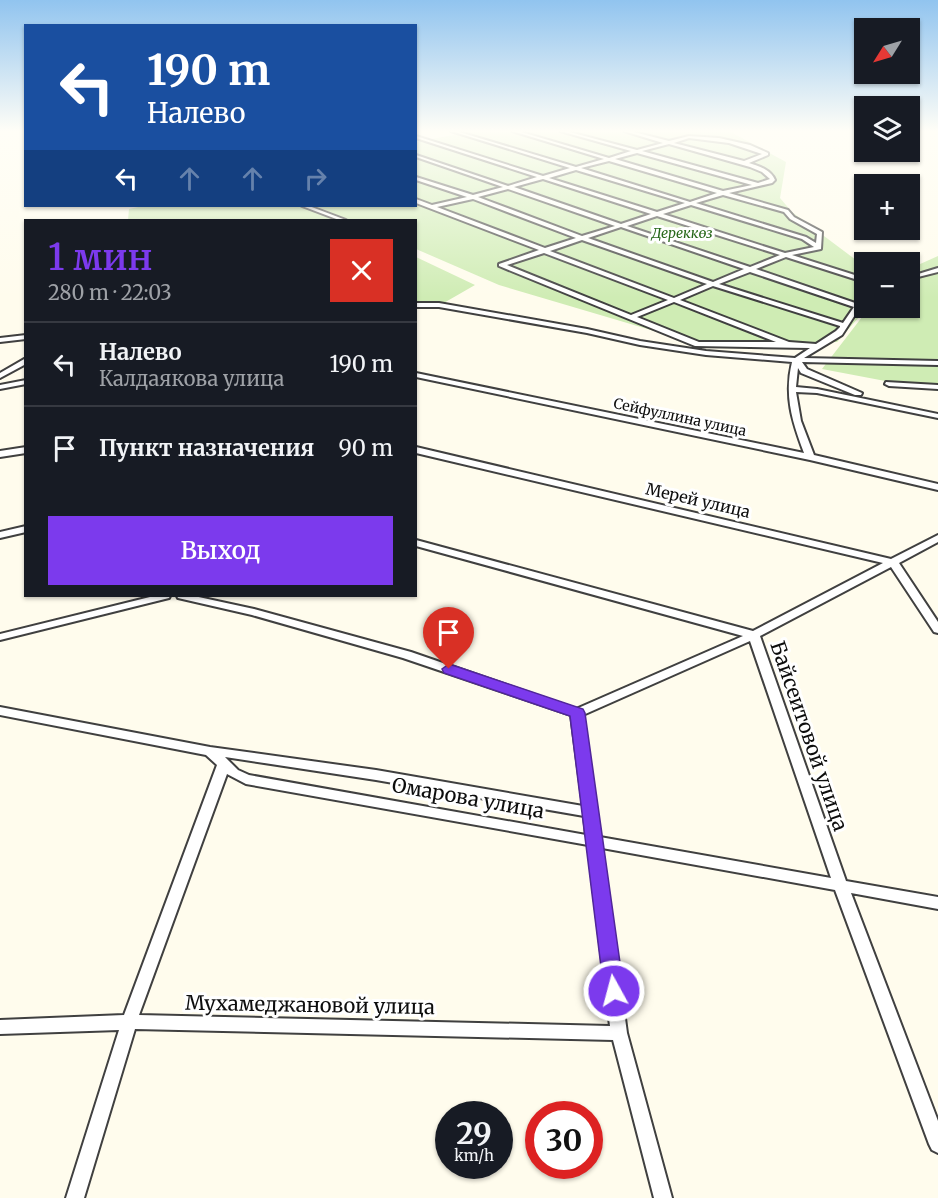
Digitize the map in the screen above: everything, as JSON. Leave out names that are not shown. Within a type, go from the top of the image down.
[{"type":"street","points":[[443,187],[715,285],[842,326]]},
{"type":"street","points":[[431,207],[509,187],[854,303]]},
{"type":"street","points":[[570,187],[854,277]]},
{"type":"street","points":[[635,187],[804,238],[819,248]]},
{"type":"street","points":[[702,187],[786,211],[792,218],[820,233],[819,248]]},
{"type":"street","points":[[750,187],[723,193],[501,265],[698,344],[815,346]]},
{"type":"street","points":[[417,201],[788,344]]},
{"type":"street","points":[[312,207],[341,219]]},
{"type":"street","points":[[632,317],[788,254],[819,248]]},
{"type":"street","points":[[920,274],[938,270]]},
{"type":"street","points":[[417,305],[439,305],[587,331],[640,344],[706,353],[796,360],[938,363]]},
{"type":"street","points":[[810,457],[795,415],[791,389],[790,380],[796,360],[839,333],[854,313]]},
{"type":"street","points":[[0,340],[24,337]]},
{"type":"street","points":[[796,360],[804,371],[818,378],[899,407]]},
{"type":"street","points":[[0,376],[24,361]]},
{"type":"street","name":"Сейфуллина улица","points":[[417,375],[810,457],[938,487]]},
{"type":"street","points":[[0,387],[24,382]]},
{"type":"street","points":[[889,384],[938,387]]},
{"type":"street","points":[[791,389],[899,407],[938,416]]},
{"type":"street","points":[[0,454],[24,450]]},
{"type":"street","name":"Мерей улица","points":[[417,450],[893,562]]},
{"type":"street","points":[[0,535],[24,529]]},
{"type":"street","points":[[186,597],[254,612],[407,655],[577,713],[754,635],[938,538]]},
{"type":"street","name":"Байсеитовой улица","points":[[417,543],[754,635],[840,884],[938,1144]]},
{"type":"street","points":[[893,562],[938,630]]},
{"type":"street","points":[[0,637],[161,597]]},
{"type":"street","points":[[0,711],[210,751],[376,775],[589,812]]},
{"type":"street","points":[[577,713],[619,1034],[663,1198]]},
{"type":"street","name":"Омарова улица","points":[[210,751],[234,773],[246,779],[938,903]]},
{"type":"street","points":[[75,1198],[129,1022],[224,764]]},
{"type":"street","name":"Мухамеджановой улица","points":[[0,1027],[129,1022],[619,1034]]},
{"type":"green space","name":"Дереккөз","points":[[417,187],[782,187],[780,198],[792,212],[854,258],[854,318],[858,318],[837,342],[705,346],[499,285],[417,249],[417,219],[348,219],[318,207],[417,207]]},
{"type":"green space","points":[[138,207],[306,207],[334,219],[128,219],[129,209]]},
{"type":"green space","points":[[938,256],[938,391],[822,369],[861,318],[920,318],[920,264]]},
{"type":"green space","points":[[417,257],[475,285],[442,304],[417,306]]},
{"type":"route","points":[[449,669],[577,713],[614,991]]}]
